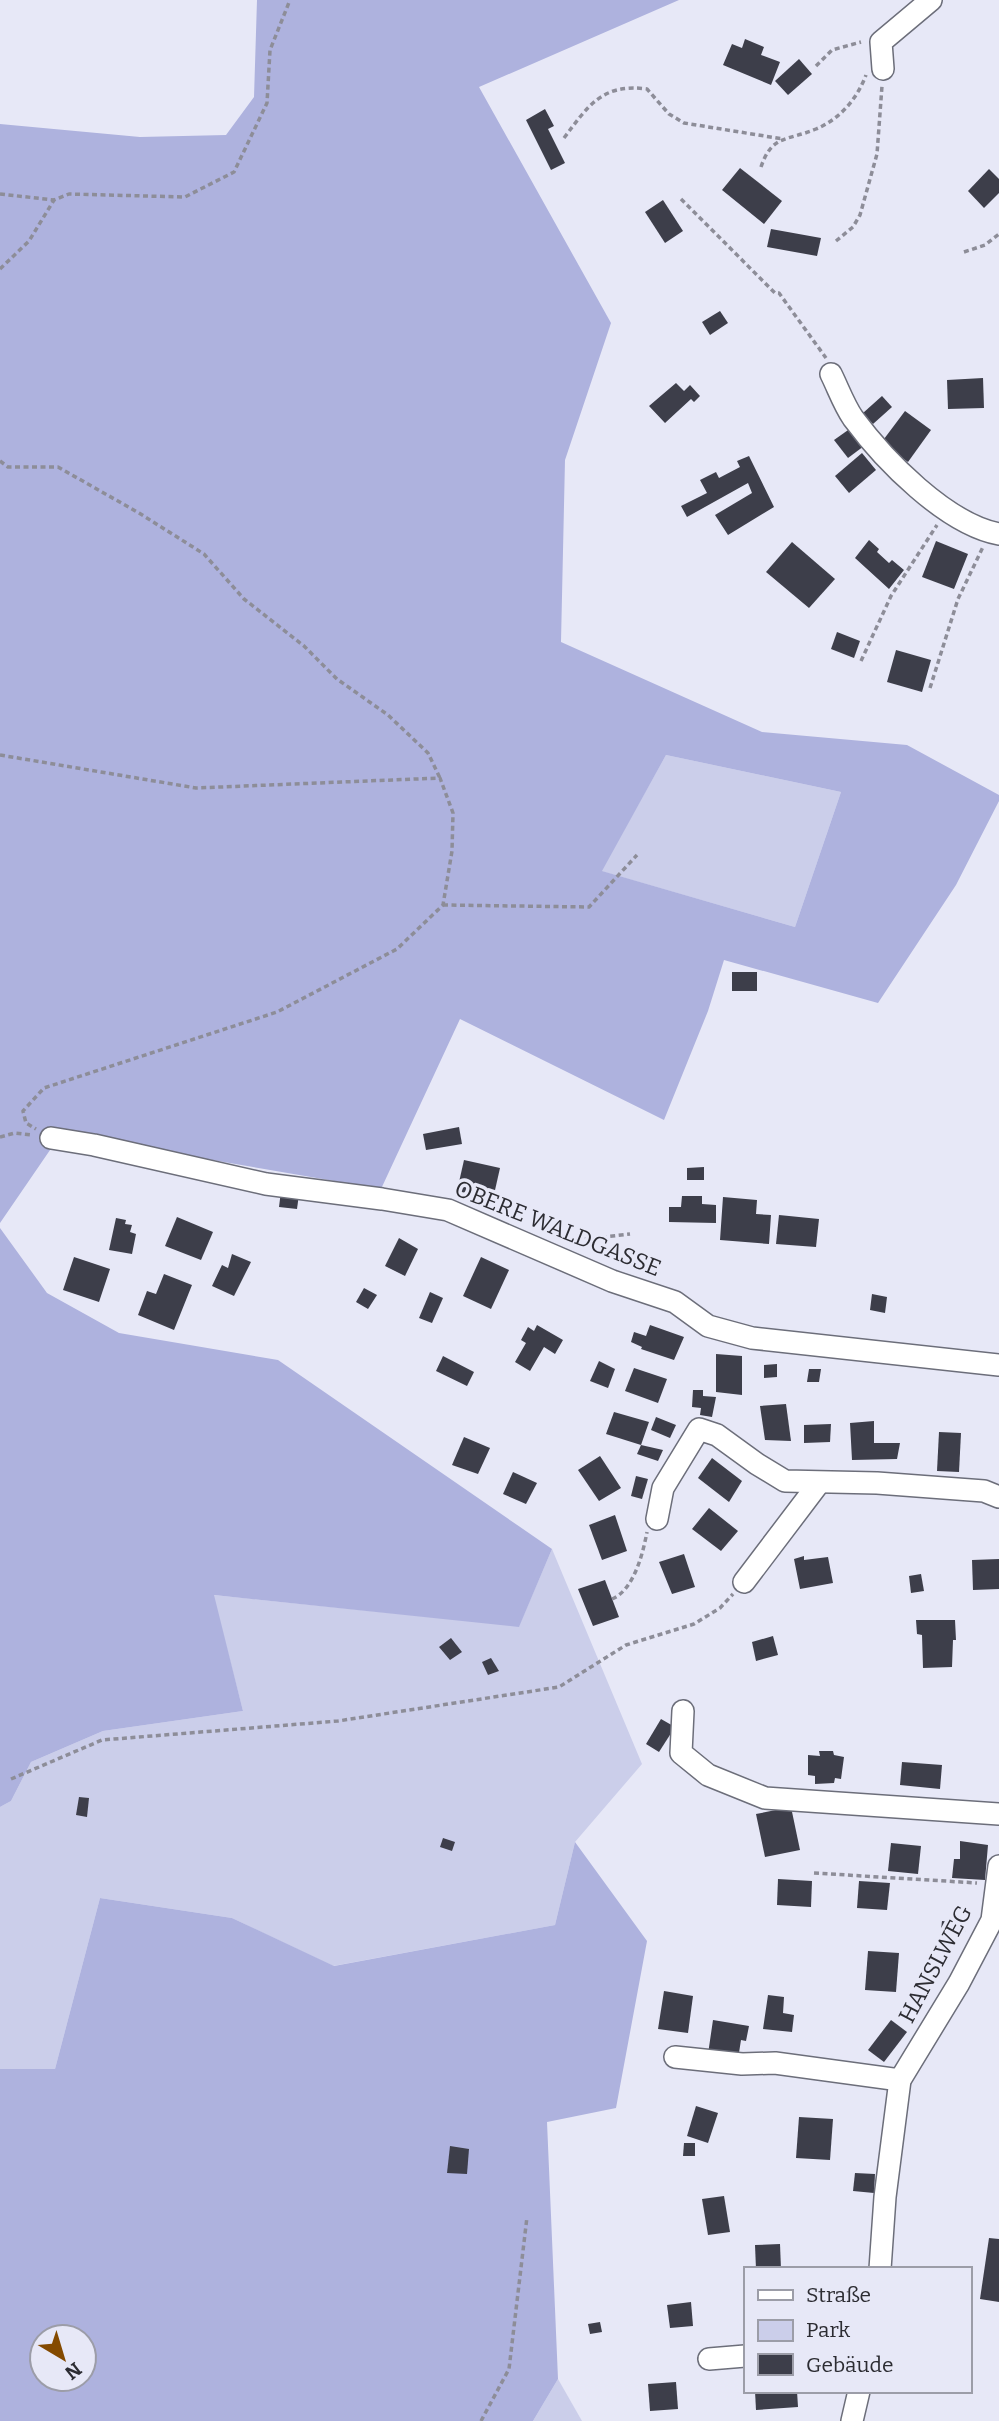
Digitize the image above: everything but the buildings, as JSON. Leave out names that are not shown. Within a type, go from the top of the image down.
[{"type":"street","points":[[883,69],[881,42],[931,0]]},
{"type":"street","points":[[830,369],[852,416],[893,464],[946,512],[994,533]]},
{"type":"street","name":"OBERE WALDGASSE","points":[[51,1138],[94,1145],[266,1184],[448,1210],[612,1281],[675,1302],[708,1326],[752,1338],[999,1365]]},
{"type":"street","points":[[657,1519],[663,1488],[699,1429],[717,1435],[785,1481],[877,1483],[984,1491],[999,1497]]},
{"type":"street","points":[[744,1582],[819,1483]]},
{"type":"street","points":[[683,1710],[681,1753],[708,1775],[765,1798],[999,1814]]},
{"type":"street","name":"HANSLWEG","points":[[880,2267],[884,2197],[900,2080],[959,1983],[992,1920],[998,1875]]},
{"type":"street","points":[[675,2057],[742,2064],[775,2063],[900,2080]]},
{"type":"street","points":[[709,2359],[744,2356]]},
{"type":"street","points":[[852,2421],[859,2393]]},
{"type":"path","points":[[0,194],[54,200],[69,194],[185,197],[234,172],[267,103],[270,50],[290,0]]},
{"type":"path","points":[[761,167],[766,152],[783,139],[817,129],[846,109],[860,91],[881,42],[858,41],[832,50],[816,66]]},
{"type":"path","points":[[836,241],[853,227],[860,215],[877,155],[883,69]]},
{"type":"path","points":[[564,138],[585,110],[606,93],[626,86],[647,89],[669,114],[684,123],[783,139]]},
{"type":"path","points":[[681,199],[775,293],[779,293],[830,369]]},
{"type":"path","points":[[0,269],[29,241],[54,200]]},
{"type":"path","points":[[964,252],[985,245],[999,234]]},
{"type":"path","points":[[0,461],[8,467],[58,467],[204,554],[244,599],[304,646],[337,679],[398,725],[428,753],[453,813],[452,851],[443,905],[397,949],[277,1012],[44,1088],[23,1111],[26,1124],[51,1138]]},
{"type":"path","points":[[861,661],[891,596],[946,512]]},
{"type":"path","points":[[930,688],[958,599],[994,533]]},
{"type":"path","points":[[0,755],[196,788],[440,778]]},
{"type":"path","points":[[443,905],[589,907],[637,855]]},
{"type":"path","points":[[1,1137],[15,1133],[51,1138]]},
{"type":"path","points":[[566,1241],[630,1234]]},
{"type":"path","points":[[612,1599],[619,1596],[641,1562],[648,1525],[657,1519]]},
{"type":"path","points":[[11,1779],[102,1740],[338,1721],[559,1687],[626,1645],[694,1624],[720,1608],[744,1582]]},
{"type":"path","points":[[814,1873],[998,1875]]},
{"type":"path","points":[[481,2421],[509,2369],[527,2217]]},
{"type":"green space","points":[[666,755],[841,792],[795,927],[601,871]]},
{"type":"green space","points":[[552,1549],[642,1764],[575,1842],[555,1925],[333,1966],[232,1918],[100,1898],[55,2069],[0,2069],[0,1807],[11,1801],[31,1762],[103,1731],[243,1711],[213,1595],[519,1626]]},
{"type":"green space","points":[[558,2379],[582,2421],[533,2421]]},
{"type":"shaded area","points":[[257,0],[679,0],[479,87],[611,323],[565,460],[561,642],[762,732],[907,745],[999,795],[999,801],[956,885],[878,1003],[724,960],[708,1011],[664,1120],[460,1019],[381,1189],[61,1134],[0,1223],[0,124],[140,137],[226,135],[254,97]],"holes":[[[666,755],[841,792],[795,927],[602,871]]]},
{"type":"shaded area","points":[[0,1228],[47,1293],[119,1333],[278,1360],[552,1549],[519,1627],[214,1595],[243,1711],[103,1731],[31,1762],[11,1801],[0,1807]]},
{"type":"shaded area","points":[[575,1842],[647,1941],[616,2108],[547,2122],[558,2379],[533,2421],[0,2421],[0,2069],[55,2069],[100,1898],[232,1918],[334,1966],[555,1925]]}]
